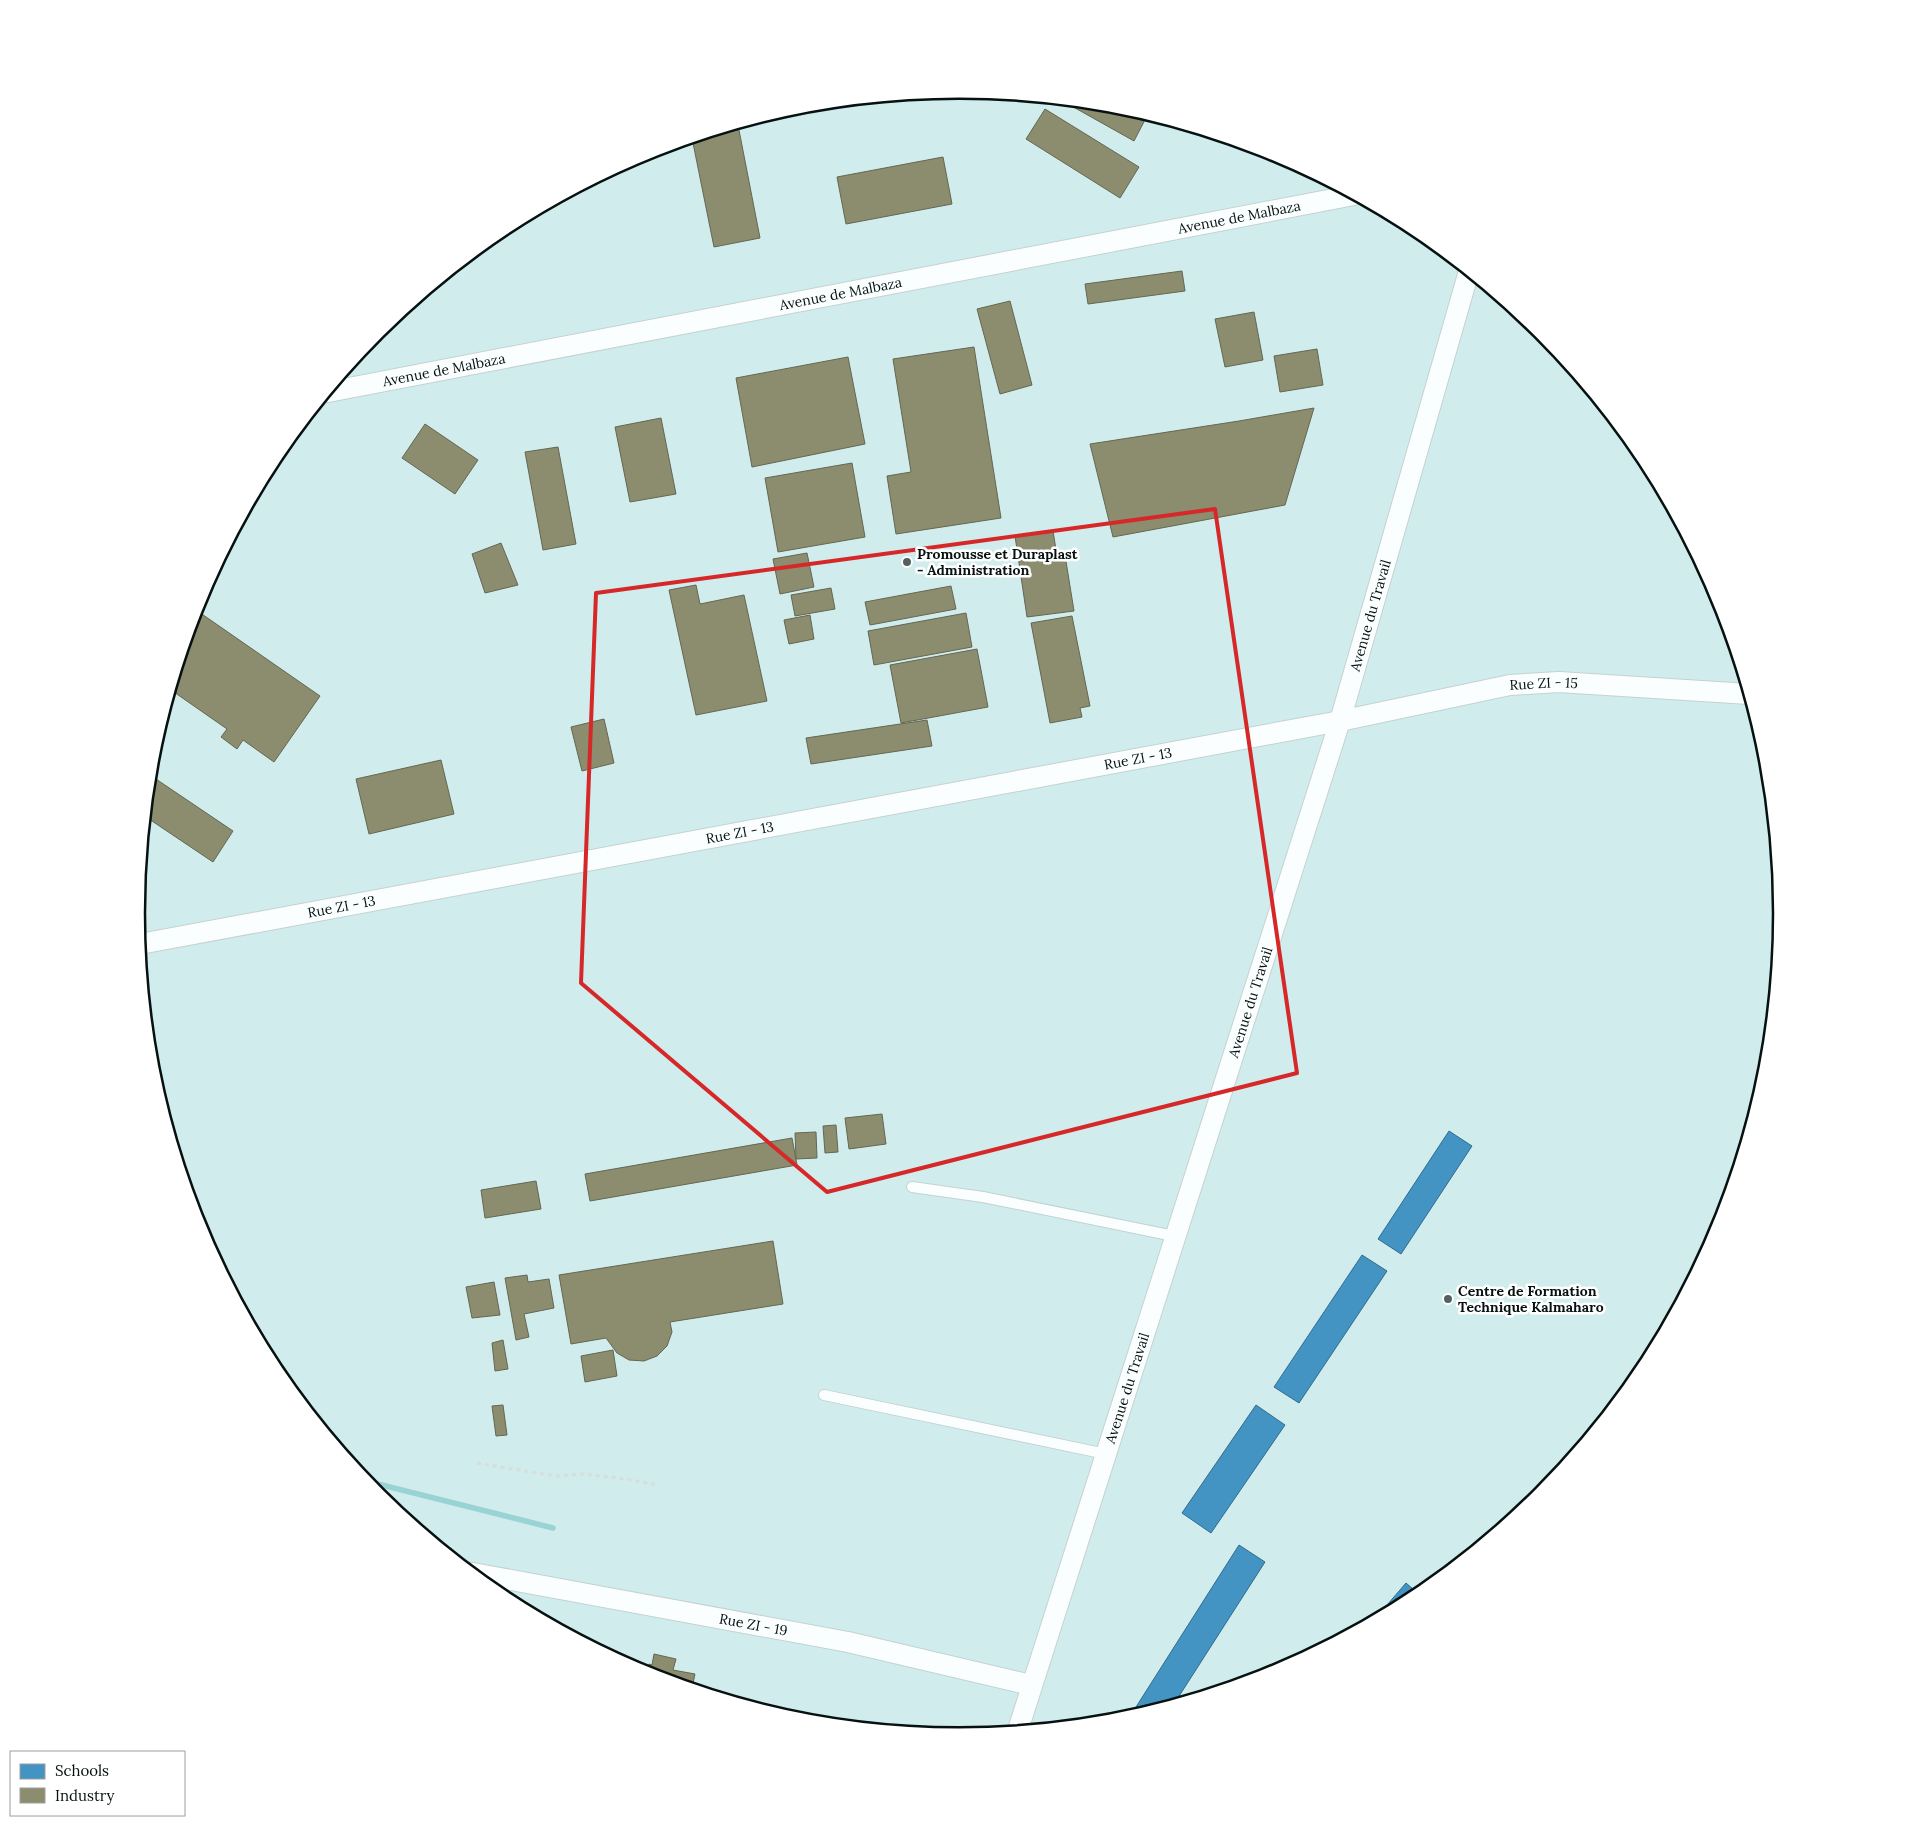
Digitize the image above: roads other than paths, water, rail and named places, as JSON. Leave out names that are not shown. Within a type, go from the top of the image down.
[{"type":"street","name":"Avenue de Malbaza","points":[[335,391],[1346,197]]},
{"type":"street","name":"Avenue du Travail","points":[[1019,1725],[1174,1236],[1340,721],[1467,277]]},
{"type":"street","name":"Rue ZI - 15","points":[[1340,721],[1510,685],[1559,682],[1744,694]]},
{"type":"street","name":"Rue ZI - 13","points":[[146,943],[1340,721]]},
{"type":"street","name":"Rue ZI - 19","points":[[487,1576],[848,1642],[1032,1684]]},
{"type":"lane","points":[[912,1187],[983,1196],[1174,1236]]},
{"type":"lane","points":[[824,1395],[1106,1454]]},
{"type":"waterway","points":[[380,1484],[553,1528]]},
{"type":"place","name":"Promousse et Duraplast - Administration","points":[[907,562]]},
{"type":"place","name":"Centre de Formation Technique Kalmaharo","points":[[1448,1299]]}]
